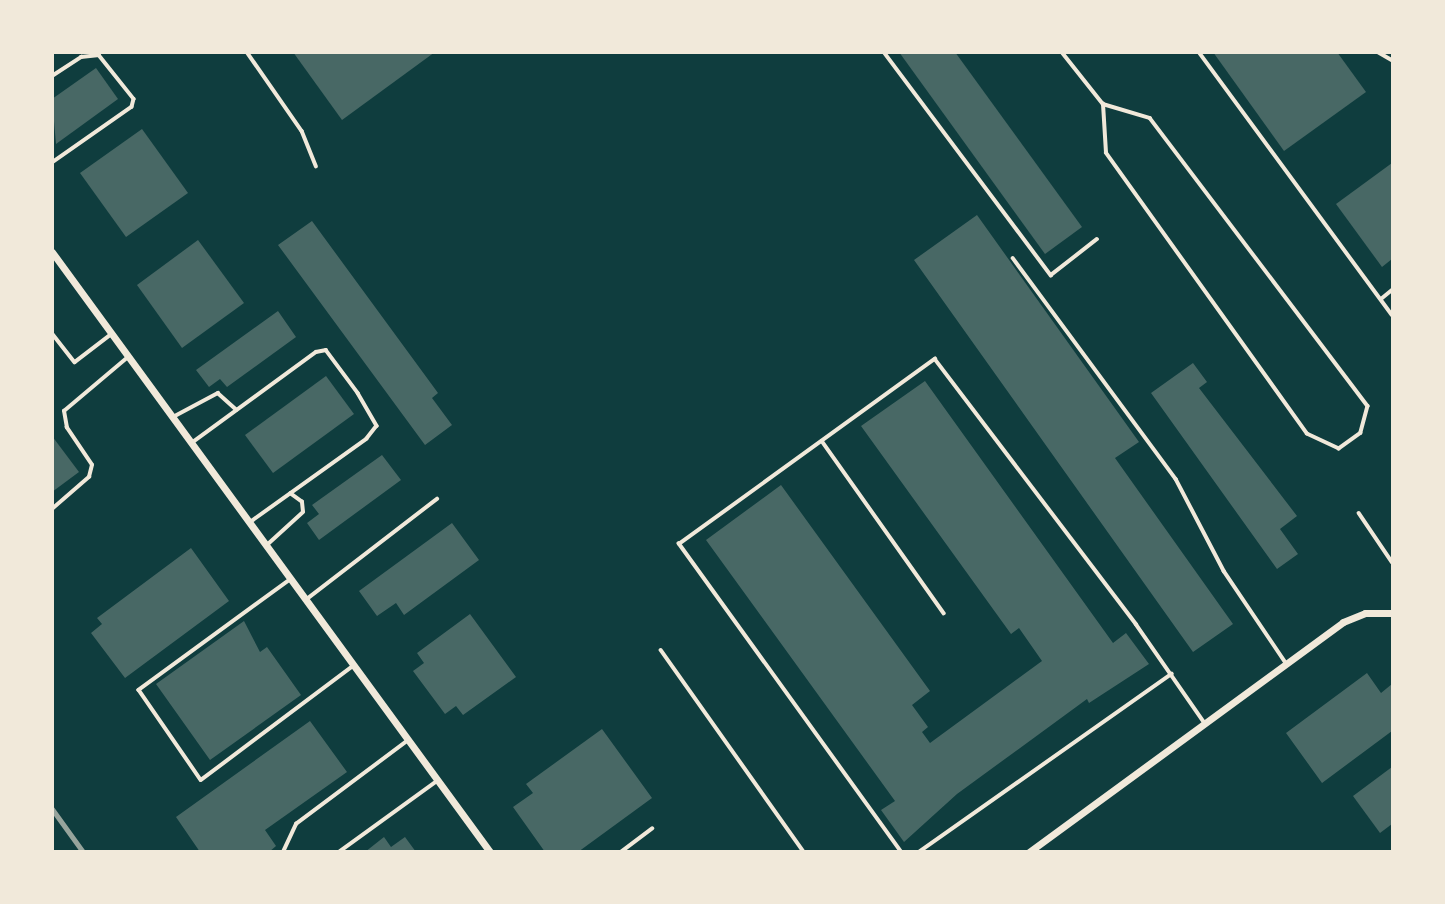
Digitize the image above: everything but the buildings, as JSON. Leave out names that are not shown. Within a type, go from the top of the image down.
[{"type":"street","points":[[52,252],[489,852]]},
{"type":"street","points":[[1028,852],[1343,622],[1365,613],[1391,611]]},
{"type":"lane","points":[[247,52],[302,131],[316,166]]},
{"type":"lane","points":[[884,52],[1051,275],[1097,239]]},
{"type":"lane","points":[[1062,52],[1103,104],[1106,153],[1307,435],[1339,449],[1361,433],[1368,406],[1150,118],[1103,104]]},
{"type":"lane","points":[[1199,52],[1392,315]]},
{"type":"lane","points":[[1378,52],[1392,60]]},
{"type":"lane","points":[[52,76],[81,57],[99,55],[134,99],[132,107],[52,163]]},
{"type":"lane","points":[[1013,258],[1176,479],[1224,571],[1286,663]]},
{"type":"lane","points":[[1381,299],[1392,290]]},
{"type":"lane","points":[[52,333],[75,362],[112,334]]},
{"type":"lane","points":[[192,444],[316,352],[326,350],[358,393],[376,426],[367,439],[250,523]]},
{"type":"lane","points":[[52,509],[89,477],[92,465],[68,428],[64,411],[128,357]]},
{"type":"lane","points":[[901,852],[679,544],[935,359],[1205,723]]},
{"type":"lane","points":[[172,417],[211,394],[218,393],[237,410]]},
{"type":"lane","points":[[822,441],[944,612]]},
{"type":"lane","points":[[266,546],[303,512],[302,502],[291,494]]},
{"type":"lane","points":[[306,600],[437,499]]},
{"type":"lane","points":[[1359,513],[1392,562]]},
{"type":"lane","points":[[290,580],[139,690],[201,779],[353,666]]},
{"type":"lane","points":[[660,650],[804,852]]},
{"type":"lane","points":[[919,852],[1171,674]]},
{"type":"lane","points":[[283,852],[296,824],[408,740]]},
{"type":"lane","points":[[339,852],[439,780]]},
{"type":"lane","points":[[621,852],[652,829]]},
{"type":"railway","points":[[52,809],[83,852]]}]
